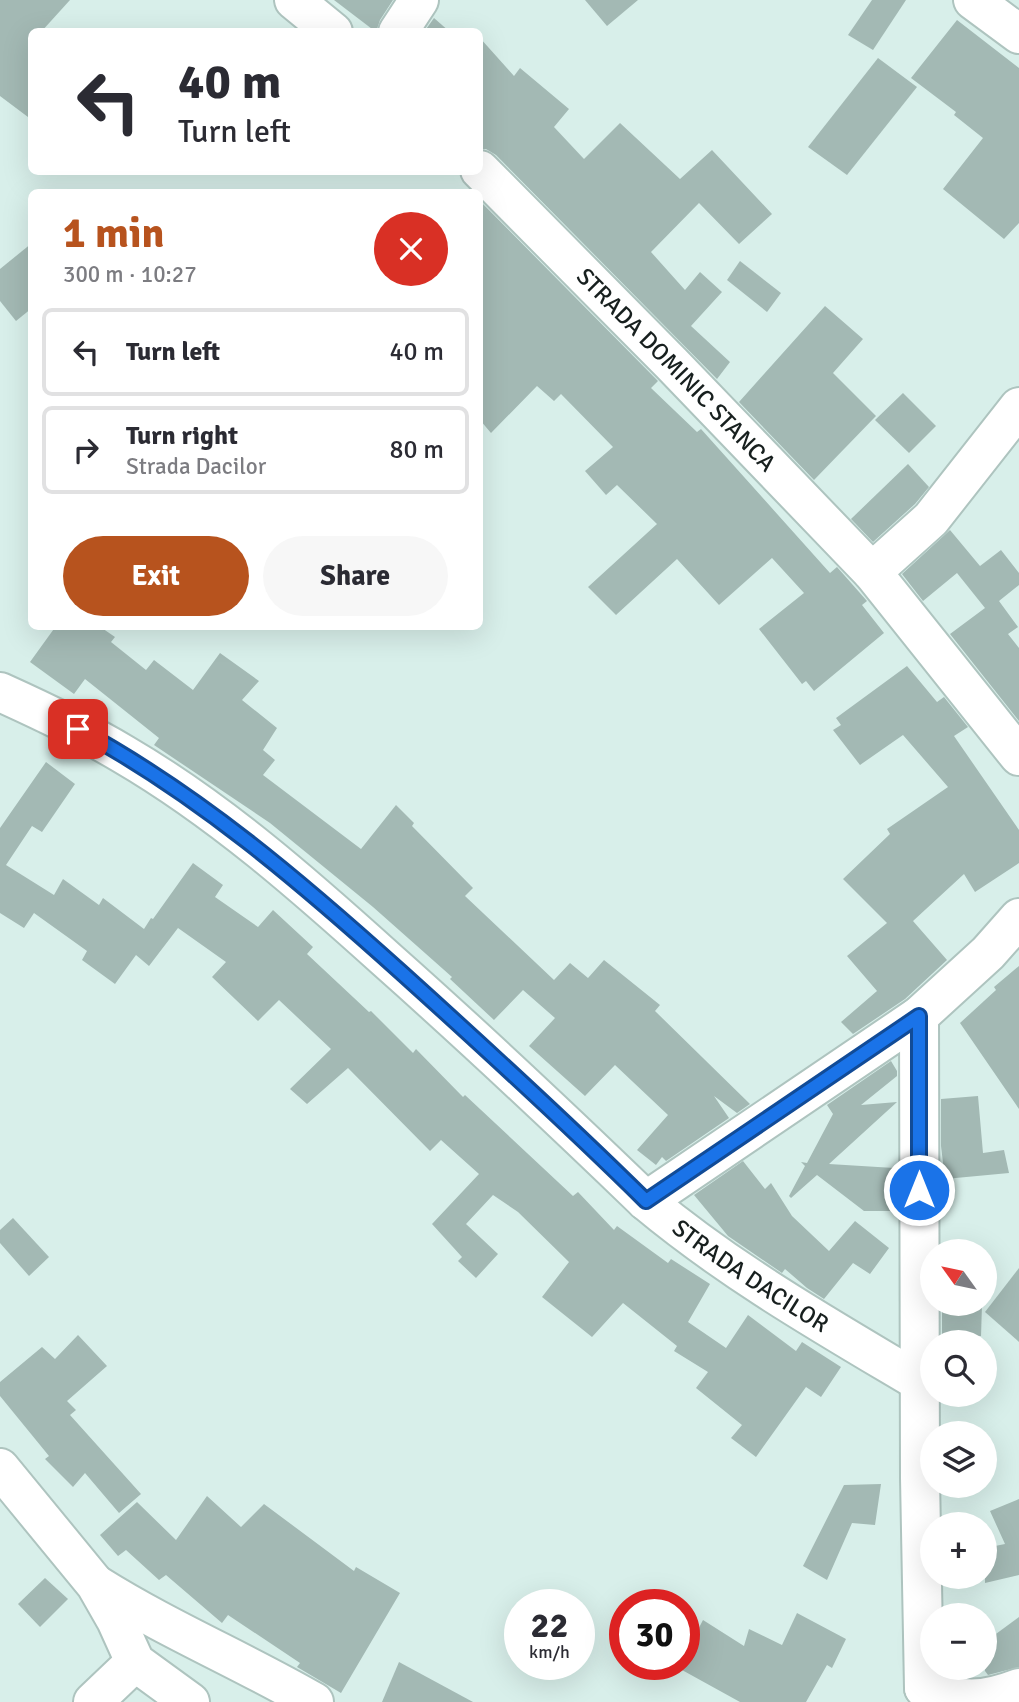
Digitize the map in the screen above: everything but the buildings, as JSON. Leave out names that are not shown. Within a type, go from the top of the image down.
[{"type":"street","points":[[294,0],[328,28]]},
{"type":"street","points":[[401,28],[419,0]]},
{"type":"street","points":[[973,0],[1019,34]]},
{"type":"street","name":"STRADA DOMINIC STANCA","points":[[483,173],[872,572],[1019,756]]},
{"type":"street","points":[[872,572],[931,519],[1019,407]]},
{"type":"street","name":"STRADA DACILOR","points":[[0,692],[124,754],[247,840],[308,888],[489,1051],[646,1201],[737,1271],[920,1382]]},
{"type":"street","points":[[646,1201],[919,1016],[988,953],[1019,918]]},
{"type":"street","points":[[919,1016],[920,1382],[911,1695],[966,1702],[998,1698],[1019,1688]]},
{"type":"street","points":[[0,1468],[96,1584],[135,1662],[190,1702]]},
{"type":"street","points":[[96,1584],[140,1612],[277,1680],[314,1702]]},
{"type":"street","points":[[93,1702],[135,1662]]},
{"type":"route","points":[[78,729],[124,754],[188,798],[308,888],[499,1060],[646,1201],[919,1016],[919,1190]]}]
